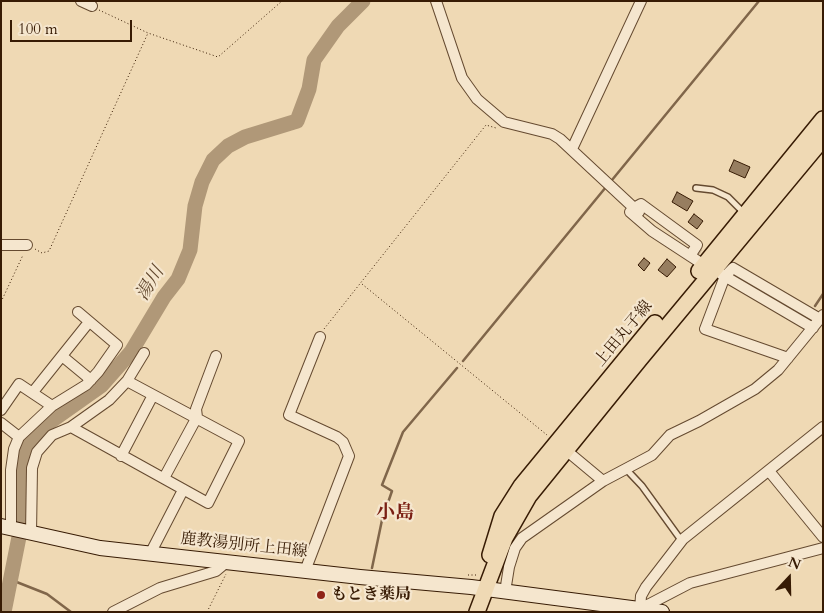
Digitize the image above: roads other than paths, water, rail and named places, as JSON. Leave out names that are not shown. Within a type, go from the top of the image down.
[{"type":"main road","name":"上田丸子線","points":[[714,270],[745,214],[823,119]]},
{"type":"main road","name":"上田丸子線","points":[[477,612],[484,588],[492,542],[502,516],[520,486],[562,447],[714,270],[823,138]]},
{"type":"main road","name":"鹿教湯別所上田線","points":[[17,530],[100,548],[305,571],[484,588],[662,612]]},
{"type":"street","points":[[81,1],[92,6]]},
{"type":"street","points":[[436,1],[462,78],[477,99],[504,122],[552,134],[572,149],[634,208],[630,212],[652,231],[690,253],[714,270],[733,268],[818,322]]},
{"type":"street","points":[[572,149],[641,1]]},
{"type":"street","points":[[1,245],[27,245]]},
{"type":"street","points":[[714,270],[705,329],[788,358]]},
{"type":"street","points":[[738,277],[818,322]]},
{"type":"street","points":[[17,530],[11,470],[14,449],[19,437],[52,406],[91,380],[116,345],[78,312]]},
{"type":"street","points":[[33,392],[89,322]]},
{"type":"street","points":[[505,592],[509,567],[515,548],[522,538],[603,481],[624,468],[652,455],[670,435],[755,389],[778,370],[818,322]]},
{"type":"street","points":[[305,571],[349,456],[343,442],[337,437],[289,415],[320,337]]},
{"type":"street","points":[[17,530],[37,452],[52,435],[72,427],[109,400],[127,381],[144,353]]},
{"type":"street","points":[[62,356],[91,380]]},
{"type":"street","points":[[164,478],[197,417],[196,409],[216,356]]},
{"type":"street","points":[[72,427],[120,456],[208,503],[239,441],[127,381]]},
{"type":"street","points":[[1,410],[19,384],[52,406]]},
{"type":"street","points":[[120,456],[153,394]]},
{"type":"street","points":[[1,423],[19,437]]},
{"type":"street","points":[[640,610],[641,596],[646,587],[681,540],[823,427]]},
{"type":"street","points":[[562,447],[603,481]]},
{"type":"street","points":[[769,470],[823,537]]},
{"type":"street","points":[[150,554],[183,490]]},
{"type":"street","points":[[640,610],[690,582],[823,548]]},
{"type":"street","points":[[113,612],[160,588],[216,570],[228,561]]},
{"type":"lane","points":[[696,188],[713,190],[728,197],[745,214]]},
{"type":"lane","points":[[624,468],[642,486],[681,540]]},
{"type":"waterway","name":"湯川","points":[[4,612],[21,527],[21,468],[28,446],[43,427],[101,386],[131,352],[164,297],[178,279],[190,250],[195,206],[202,182],[213,160],[228,146],[245,137],[297,121],[309,89],[314,60],[338,26],[363,1]]},
{"type":"waterway","points":[[612,180],[759,1]]},
{"type":"waterway","points":[[463,361],[606,187]]},
{"type":"waterway","points":[[815,306],[823,294]]},
{"type":"waterway","points":[[372,568],[382,520],[392,491],[382,485],[403,432],[457,368]]},
{"type":"waterway","points":[[9,579],[47,594],[71,612]]},
{"type":"tunnel","points":[[691,249],[738,277]]},
{"type":"place","name":"もとき薬局","points":[[321,595]]},
{"type":"district","name":"小島","points":[[395,514]]}]
